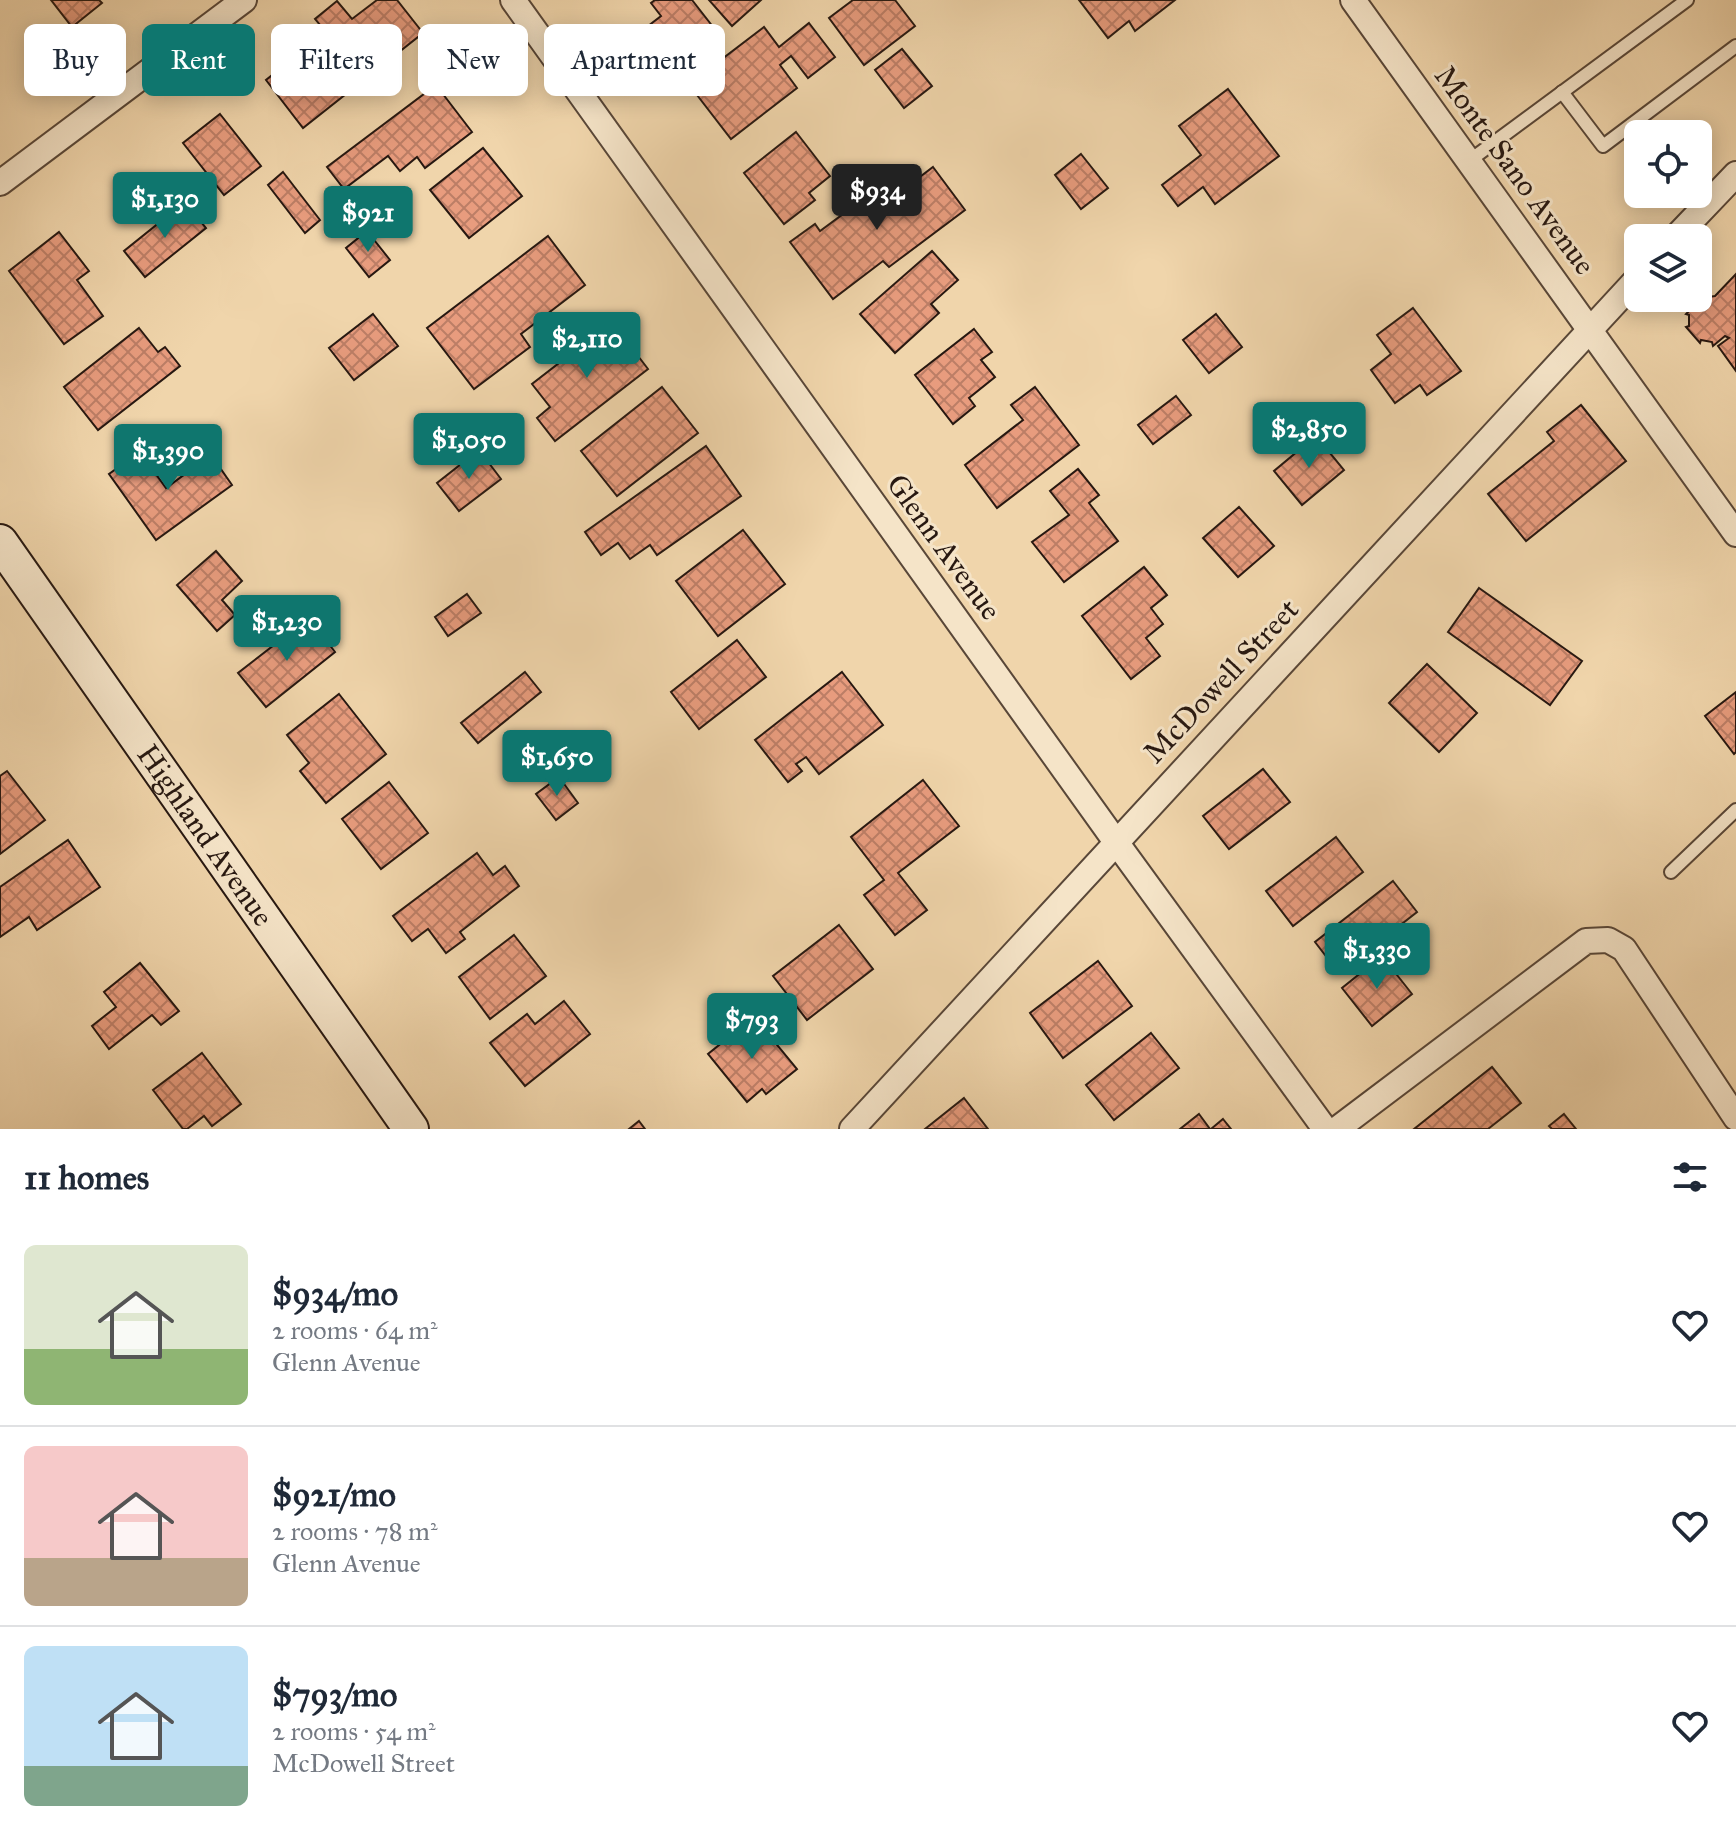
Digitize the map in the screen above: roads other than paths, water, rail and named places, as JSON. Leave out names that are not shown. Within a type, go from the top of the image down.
[{"type":"main road","name":"Highland Avenue","points":[[0,542],[411,1129]]},
{"type":"street","points":[[0,183],[244,0]]},
{"type":"street","name":"Glenn Avenue","points":[[513,0],[1325,1129]]},
{"type":"street","name":"Monte Sano Avenue","points":[[1353,0],[1736,534]]},
{"type":"street","points":[[1688,224],[1736,174]]},
{"type":"street","name":"McDowell Street","points":[[852,1129],[1624,293]]},
{"type":"street","points":[[1337,1129],[1586,941],[1608,940],[1624,949],[1736,1118]]},
{"type":"lane","points":[[1469,161],[1687,0]]},
{"type":"lane","points":[[1562,92],[1603,146],[1736,46]]},
{"type":"lane","points":[[1671,872],[1736,810]]}]
